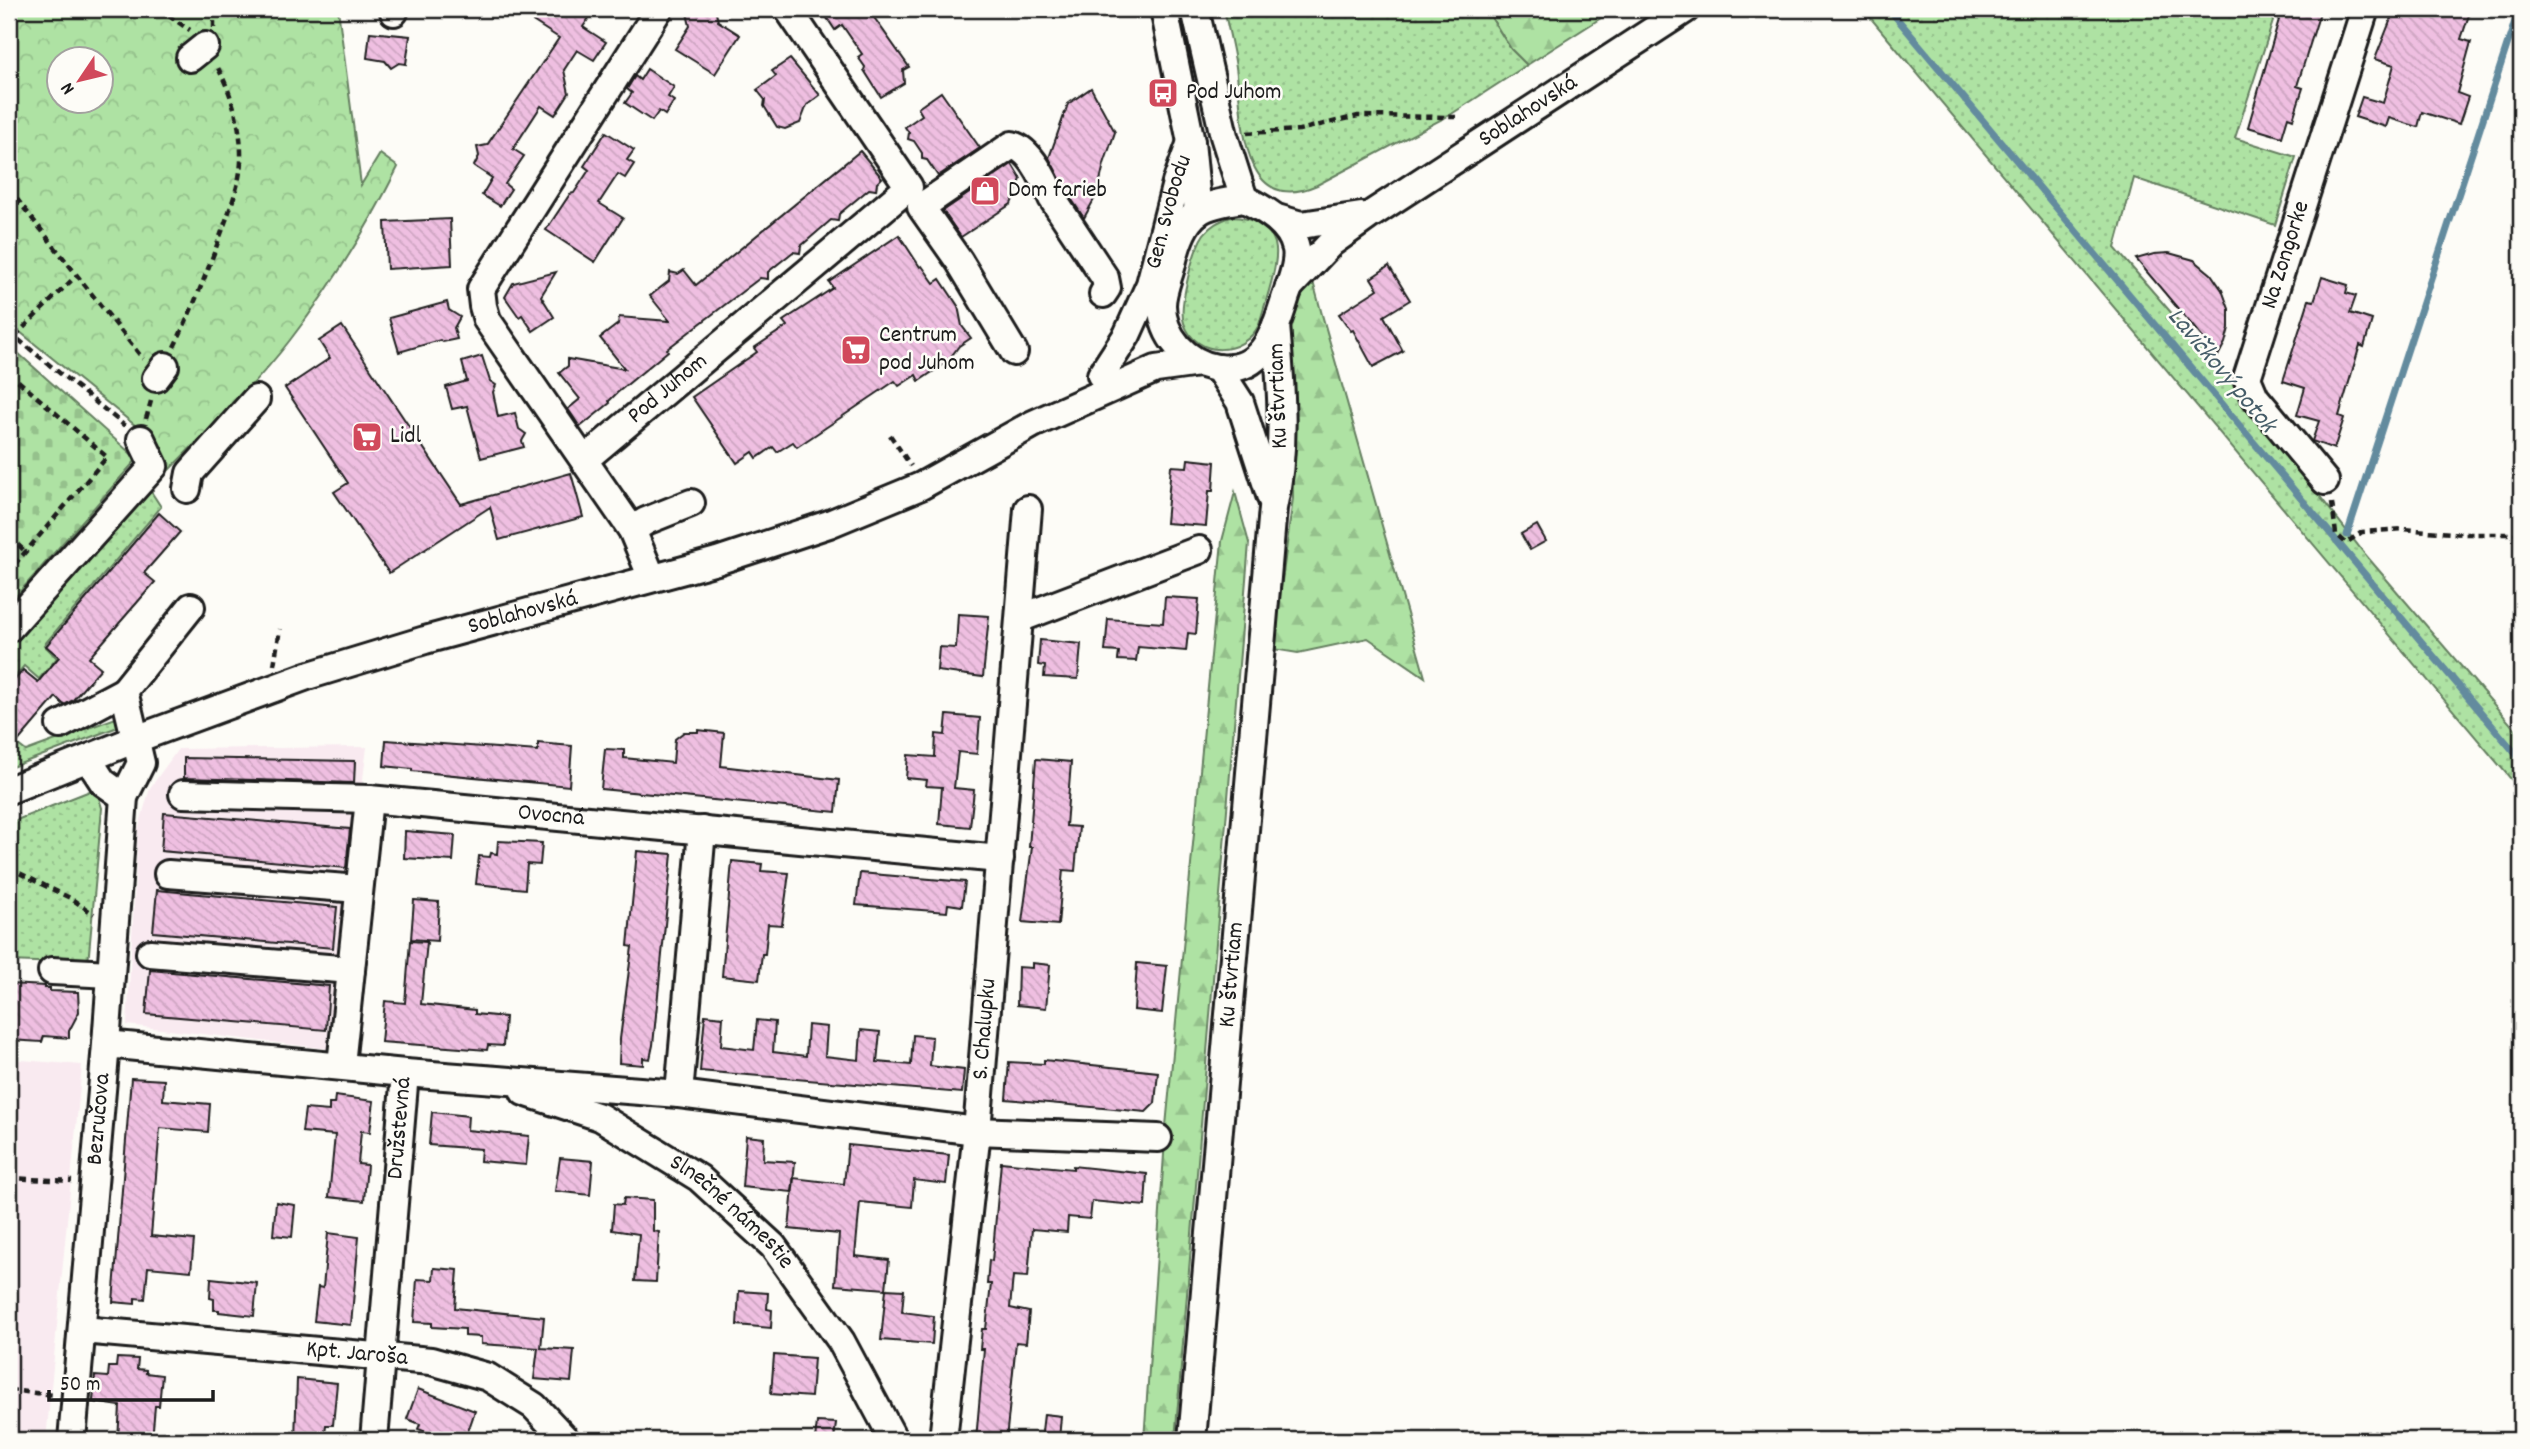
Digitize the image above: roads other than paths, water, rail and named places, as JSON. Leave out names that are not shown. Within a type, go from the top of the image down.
[{"type":"street","points":[[652,578],[632,530],[487,320],[481,289],[659,9]]},
{"type":"street","name":"Pod Juhom","points":[[584,460],[909,187],[788,9]]},
{"type":"street","name":"Gen. Svobodu","points":[[1164,9],[1191,142],[1198,212]]},
{"type":"street","name":"Gen. Svobodu","points":[[1195,9],[1224,136],[1244,199]]},
{"type":"street","name":"Soblahovská","points":[[1289,287],[1331,243],[1370,215],[1686,9]]},
{"type":"street","name":"Na Zongorke","points":[[2325,481],[2255,397],[2247,378],[2365,9]]},
{"type":"street","name":"Gen. Svobodu","points":[[1156,294],[1176,183],[1191,142]]},
{"type":"street","points":[[1014,352],[959,261],[922,207],[1012,145],[1020,147],[1026,154],[1105,278],[1107,288],[1103,294]]},
{"type":"street","points":[[1156,294],[1177,244],[1198,212],[1244,199]]},
{"type":"street","name":"Ku štvrtiam","points":[[1156,294],[1173,341],[1189,357],[1208,365],[1234,368],[1251,361],[1269,343],[1289,287],[1296,248],[1277,218],[1244,199]]},
{"type":"street","points":[[1277,218],[1301,225],[1370,215]]},
{"type":"street","name":"Soblahovská","points":[[1032,424],[1101,375],[1143,335],[1156,294]]},
{"type":"street","name":"Ku štvrtiam","points":[[1192,1440],[1273,508],[1279,483],[1283,428],[1276,325]]},
{"type":"street","name":"Ku štvrtiam","points":[[1208,365],[1240,402],[1266,477],[1273,508]]},
{"type":"street","name":"Soblahovská","points":[[9,790],[136,739],[359,659],[716,561],[830,524],[921,486],[1032,424],[1156,369],[1208,365]]},
{"type":"street","points":[[187,489],[190,473],[256,399]]},
{"type":"street","points":[[9,628],[154,466],[141,439]]},
{"type":"street","points":[[632,530],[646,521],[691,503]]},
{"type":"street","name":"S. Chalupku","points":[[943,1440],[977,1131],[1028,509]]},
{"type":"street","points":[[1021,618],[1199,550]]},
{"type":"street","points":[[60,725],[124,691],[191,607]]},
{"type":"street","name":"Bezručova","points":[[72,1440],[124,797],[141,763],[124,691]]},
{"type":"street","points":[[88,759],[103,782],[124,797]]},
{"type":"street","name":"Ovocná","points":[[183,794],[369,799],[1000,859]]},
{"type":"street","points":[[341,1065],[369,799]]},
{"type":"street","points":[[679,1094],[702,830]]},
{"type":"street","points":[[168,874],[359,889]]},
{"type":"street","points":[[150,953],[351,970]]},
{"type":"street","points":[[52,971],[111,974]]},
{"type":"street","name":"Družstevná","points":[[106,1044],[405,1073],[374,1440]]},
{"type":"street","name":"Slnečné námestie","points":[[405,1073],[679,1094],[977,1131],[1158,1139]]},
{"type":"street","name":"Slnečné námestie","points":[[486,1080],[600,1117],[699,1178],[773,1246],[841,1341],[894,1440]]},
{"type":"street","name":"Kpt. Jaroša","points":[[82,1330],[431,1361],[488,1377],[534,1406],[566,1440]]},
{"type":"waterway","name":"Lavičkový potok","points":[[1889,9],[2521,760]]},
{"type":"waterway","points":[[2347,535],[2519,9]]},
{"type":"place","name":"Pod Juhom","points":[[1163,93]]},
{"type":"place","name":"Dom farieb","points":[[985,191]]},
{"type":"place","name":"Centrum pod Juhom","points":[[856,350]]},
{"type":"place","name":"Lidl","points":[[367,437]]}]
